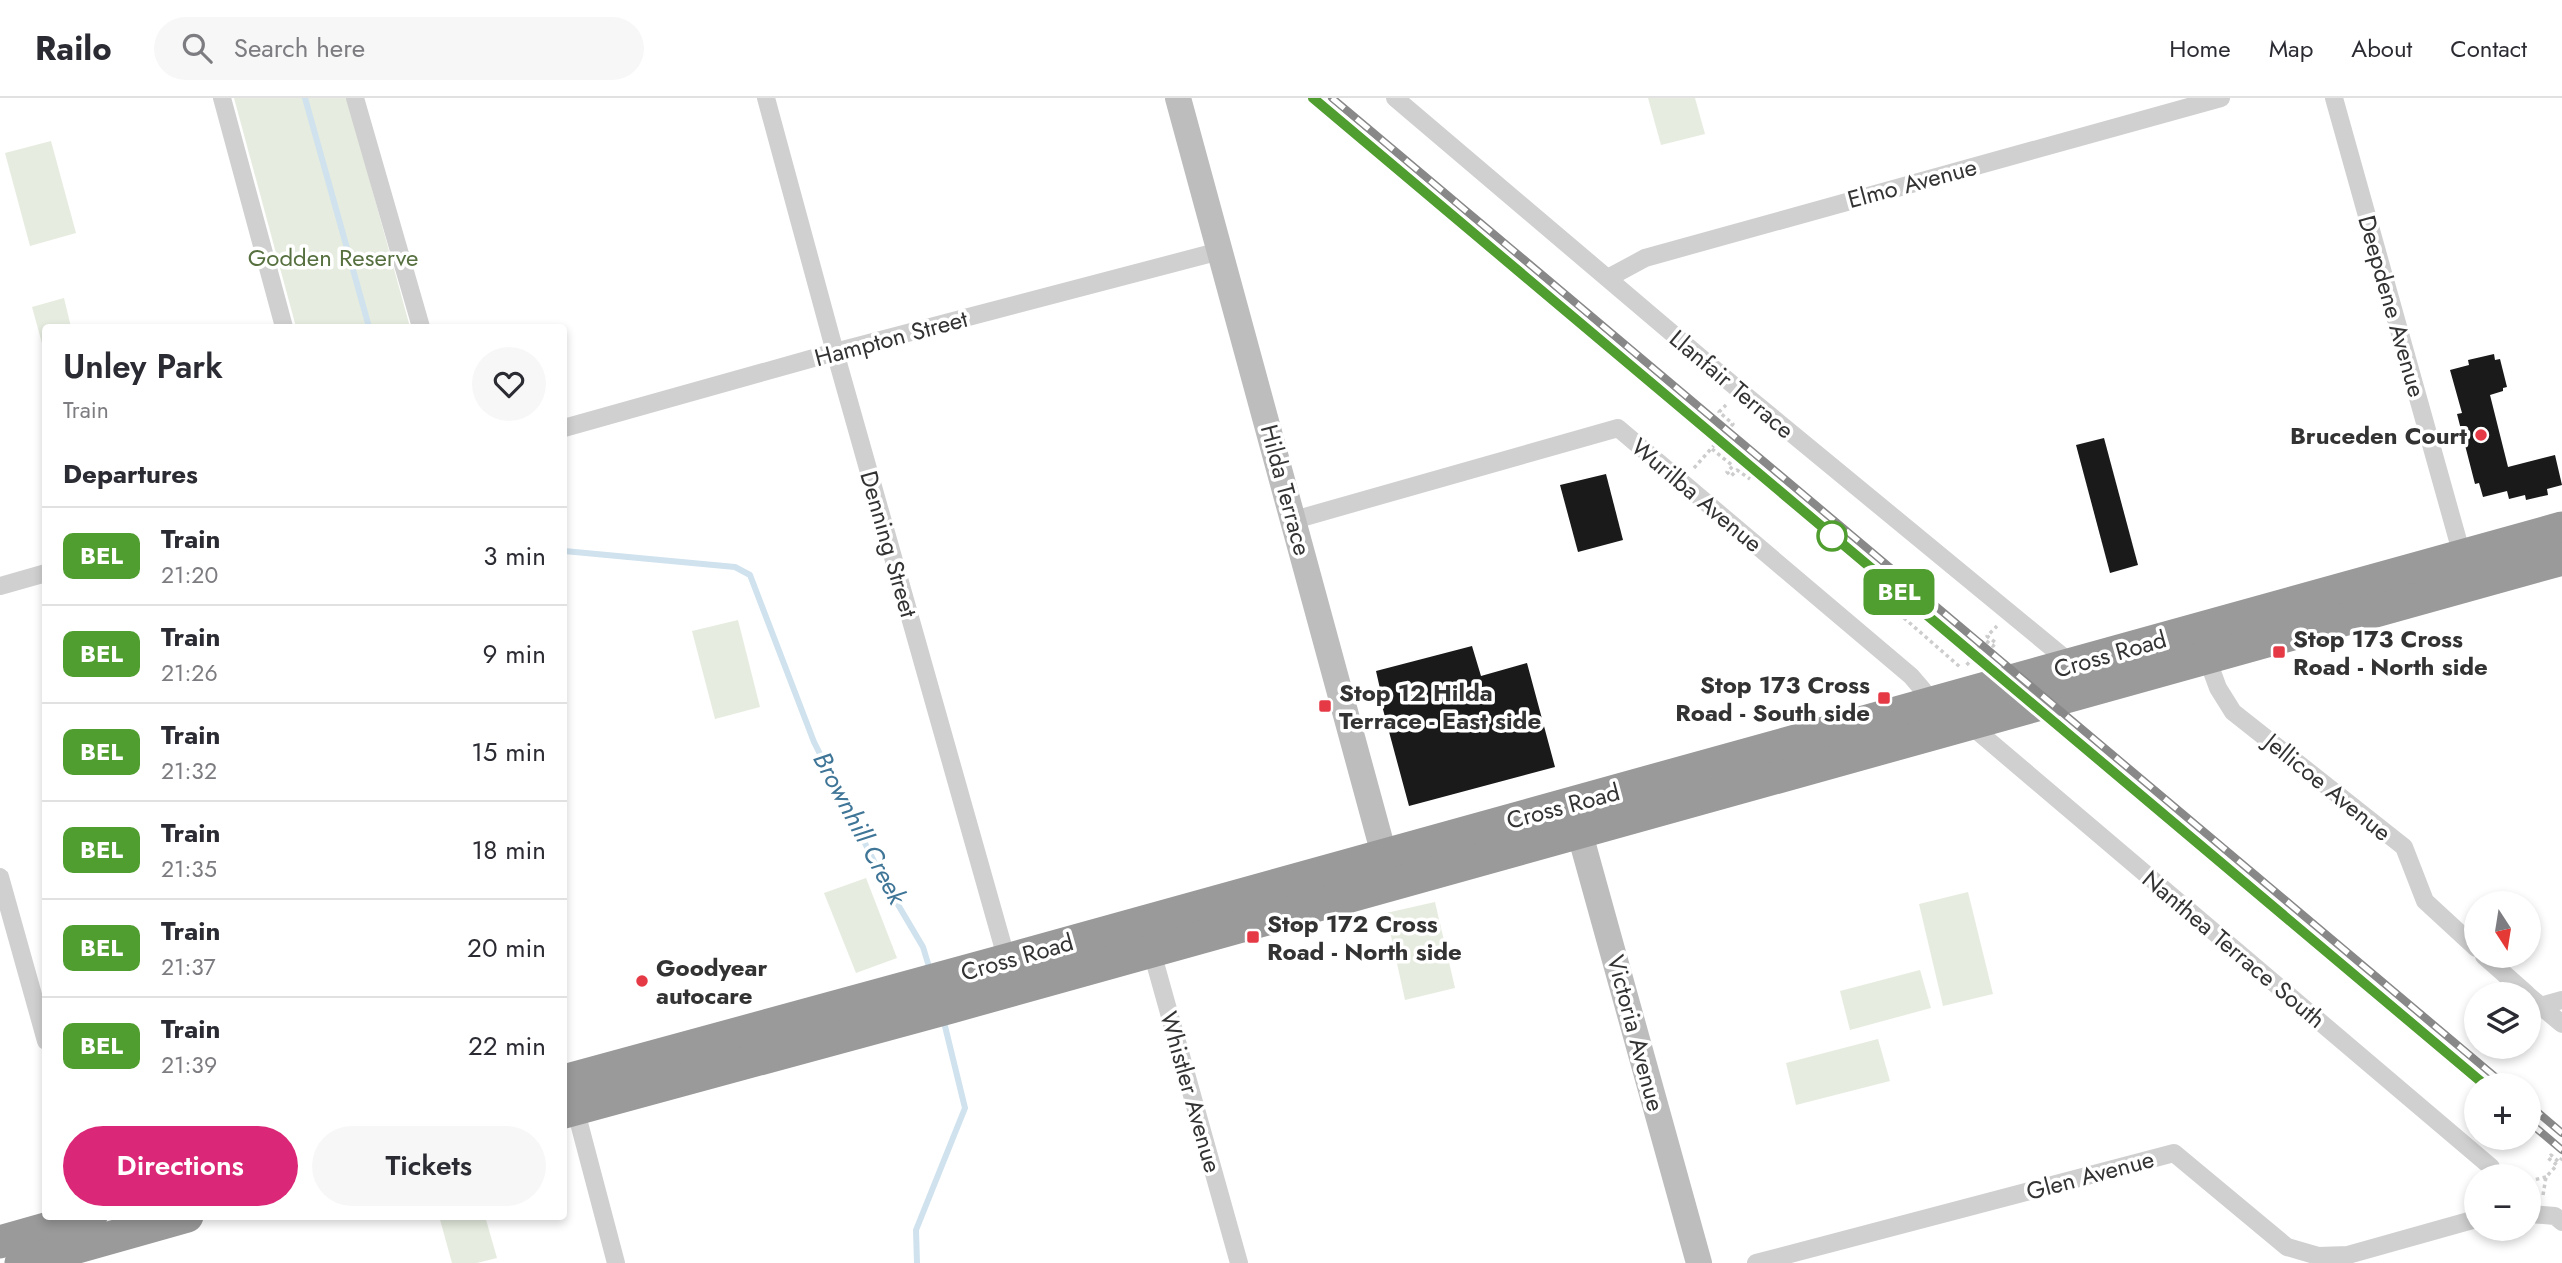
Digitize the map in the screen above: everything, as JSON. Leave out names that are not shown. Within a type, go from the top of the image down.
[{"type":"highway","name":"Cross Road","points":[[567,1090],[937,995],[1576,818],[1969,724],[2207,658],[2466,570],[2562,527]]},
{"type":"highway","name":"Cross Road","points":[[1576,818],[1927,705],[2073,665],[2466,570],[2562,559]]},
{"type":"highway","points":[[0,1242],[95,1224],[141,1220]]},
{"type":"highway","points":[[21,1263],[95,1224]]},
{"type":"street","points":[[222,98],[283,324]]},
{"type":"street","points":[[355,98],[420,324]]},
{"type":"street","name":"Denning Street","points":[[766,98],[1011,975]]},
{"type":"street","name":"Hilda Terrace","points":[[1178,98],[1388,869]]},
{"type":"street","name":"Llanfair Terrace","points":[[1395,98],[1739,390],[2073,665]]},
{"type":"street","name":"Elmo Avenue","points":[[1608,278],[1645,258],[2221,98]]},
{"type":"street","name":"Deepdene Avenue","points":[[2334,98],[2466,570]]},
{"type":"street","name":"Hampton Street","points":[[567,427],[835,352],[1220,251]]},
{"type":"street","name":"Wurilba Avenue","points":[[1294,520],[1618,428],[1911,676],[1923,690],[1927,705]]},
{"type":"street","points":[[0,586],[42,574]]},
{"type":"street","name":"Jellicoe Avenue","points":[[2207,658],[2218,688],[2233,712],[2404,848],[2425,901],[2464,937]]},
{"type":"street","name":"Nanthea Terrace South","points":[[1969,724],[2487,1164]]},
{"type":"street","name":"Victoria Avenue","points":[[1576,818],[1699,1263]]},
{"type":"street","points":[[0,877],[42,1027]]},
{"type":"street","name":"Whistler Avenue","points":[[1147,935],[1239,1263]]},
{"type":"street","points":[[2497,968],[2513,982]]},
{"type":"street","points":[[2541,999],[2562,1000]]},
{"type":"street","points":[[2541,1006],[2562,1024]]},
{"type":"street","points":[[567,1090],[616,1263]]},
{"type":"street","name":"Glen Avenue","points":[[1756,1263],[2174,1153],[2287,1247],[2318,1256],[2348,1255],[2464,1222]]},
{"type":"street","points":[[2541,1215],[2555,1216],[2562,1222]]},
{"type":"path","points":[[1681,482],[1733,424],[1719,412],[1739,390]]},
{"type":"path","points":[[1711,448],[1733,466],[1727,472],[1731,476],[1737,470],[1750,479]]},
{"type":"path","points":[[1908,612],[1903,618],[1960,667],[1963,664],[1971,670],[1973,668],[1966,662],[1985,640],[1993,646],[1996,643],[1987,636],[2010,613]]},
{"type":"path","points":[[2541,1178],[2546,1177],[2557,1165],[2548,1158],[2551,1155],[2559,1162],[2562,1158]]},
{"type":"green space","name":"Godden Reserve","points":[[234,98],[347,98],[409,324],[295,324]]},
{"type":"green space","points":[[1648,98],[1695,98],[1705,134],[1661,145]]},
{"type":"green space","points":[[51,141],[76,233],[30,246],[5,153]]},
{"type":"green space","points":[[64,298],[70,324],[42,324],[42,343],[32,307]]},
{"type":"green space","points":[[738,620],[760,707],[715,719],[692,631]]},
{"type":"green space","points":[[866,878],[897,958],[856,973],[824,893]]},
{"type":"green space","points":[[1968,892],[1993,994],[1943,1006],[1919,904]]},
{"type":"green space","points":[[1435,902],[1455,988],[1405,1000],[1386,913]]},
{"type":"green space","points":[[1920,970],[1931,1008],[1850,1030],[1840,991]]},
{"type":"green space","points":[[1878,1039],[1890,1081],[1796,1105],[1786,1063]]},
{"type":"green space","points":[[440,1220],[486,1220],[497,1258],[477,1263],[452,1263]]},
{"type":"building","name":"Bruceden Court","points":[[2494,354],[2495,360],[2500,359],[2507,387],[2490,395],[2508,467],[2555,455],[2562,485],[2547,489],[2548,495],[2526,500],[2525,495],[2509,499],[2507,491],[2483,497],[2479,483],[2475,484],[2457,414],[2462,413],[2450,370],[2469,365],[2468,360]]},
{"type":"building","points":[[2104,438],[2138,565],[2110,573],[2076,445]]},
{"type":"building","points":[[1606,474],[1623,540],[1578,552],[1560,485]]},
{"type":"building","points":[[1472,646],[1481,676],[1527,663],[1555,767],[1409,806],[1381,702],[1376,671]]},
{"type":"waterway","name":"Brownhill Creek","points":[[305,98],[368,324]]},
{"type":"waterway","name":"Brownhill Creek","points":[[567,551],[735,567],[750,575],[814,742],[884,881],[923,947],[930,970]]},
{"type":"waterway","name":"Brownhill Creek","points":[[917,1263],[916,1230],[965,1108],[943,1018]]},
{"type":"railway","points":[[1313,98],[2471,1073]]},
{"type":"railway","points":[[1332,98],[2491,1073]]},
{"type":"railway","points":[[2541,1115],[2562,1133]]},
{"type":"railway","points":[[2541,1132],[2562,1150]]},
{"type":"train","name":"BEL","points":[[1313,98],[2471,1073]]},
{"type":"place","name":"Bruceden Court","points":[[2481,435]]},
{"type":"place","name":"Stop 173 Cross Road - North side","points":[[2279,652]]},
{"type":"place","name":"Stop 173 Cross Road - South side","points":[[1884,698]]},
{"type":"place","name":"Stop 12 Hilda Terrace - East side","points":[[1325,706]]},
{"type":"place","name":"Stop 172 Cross Road - North side","points":[[1253,937]]},
{"type":"place","name":"Goodyear autocare","points":[[642,981]]}]
